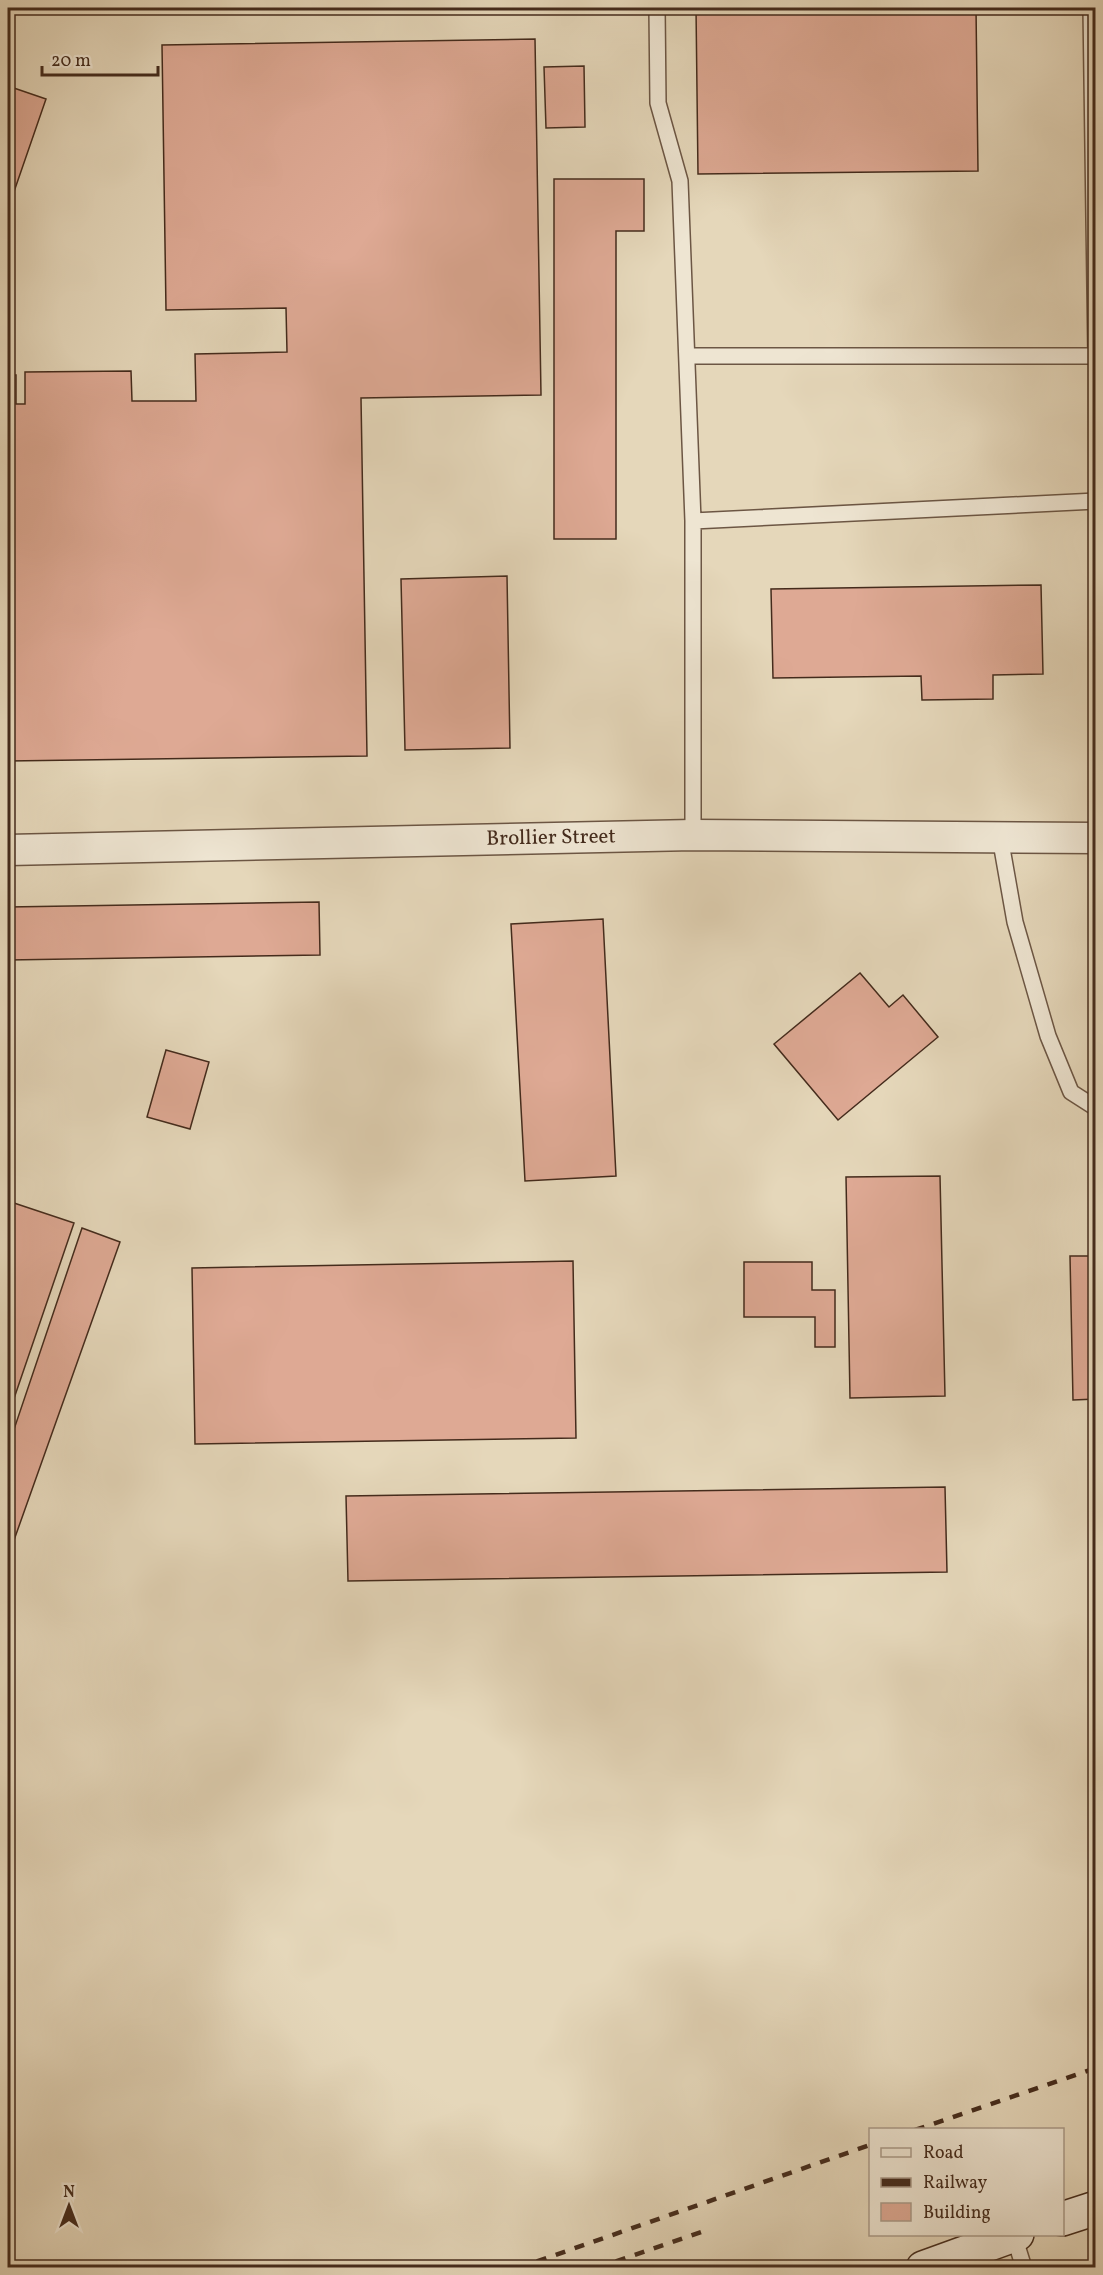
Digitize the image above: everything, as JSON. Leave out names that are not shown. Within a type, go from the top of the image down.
[{"type":"main road","points":[[1064,2218],[1095,2208]]},
{"type":"main road","points":[[923,2268],[1013,2236]]},
{"type":"street","name":"Brollier Street","points":[[8,850],[693,835],[1095,838]]},
{"type":"lane","points":[[657,8],[658,103],[680,180],[693,521],[693,835]]},
{"type":"lane","points":[[687,356],[1095,356],[1091,8]]},
{"type":"lane","points":[[693,521],[1095,501]]},
{"type":"lane","points":[[1000,837],[1015,922],[1048,1036],[1071,1092],[1095,1107]]},
{"type":"lane","points":[[1016,2236],[1024,2268]]},
{"type":"building","points":[[696,8],[976,8],[978,171],[698,174]]},
{"type":"building","points":[[535,39],[541,395],[361,398],[367,756],[8,761],[8,375],[16,375],[16,404],[25,404],[25,372],[131,371],[132,401],[196,401],[195,354],[287,352],[286,308],[166,310],[162,45]]},
{"type":"building","points":[[584,66],[585,127],[546,128],[544,67]]},
{"type":"building","points":[[8,86],[46,99],[8,209]]},
{"type":"building","points":[[554,179],[644,179],[644,231],[616,231],[616,539],[554,539]]},
{"type":"building","points":[[507,576],[510,748],[405,750],[401,579]]},
{"type":"building","points":[[1041,585],[1043,674],[993,675],[993,699],[922,700],[921,676],[773,678],[771,589]]},
{"type":"building","points":[[319,902],[320,955],[8,960],[8,907]]},
{"type":"building","points":[[603,919],[616,1176],[525,1181],[511,924]]},
{"type":"building","points":[[860,973],[889,1007],[903,995],[938,1037],[838,1120],[774,1044]]},
{"type":"building","points":[[166,1050],[209,1062],[190,1129],[147,1117]]},
{"type":"building","points":[[940,1176],[945,1396],[850,1398],[846,1177]]},
{"type":"building","points":[[8,1201],[74,1223],[8,1416]]},
{"type":"building","points":[[82,1228],[120,1242],[8,1557],[8,1447]]},
{"type":"building","points":[[1070,1256],[1096,1256],[1096,1399],[1073,1400]]},
{"type":"building","points":[[573,1261],[576,1438],[195,1444],[192,1268]]},
{"type":"building","points":[[744,1262],[812,1262],[812,1290],[835,1290],[835,1347],[815,1347],[815,1317],[744,1317]]},
{"type":"building","points":[[945,1487],[947,1572],[348,1581],[346,1496]]},
{"type":"railway","points":[[921,2128],[1096,2068]]},
{"type":"railway","points":[[518,2268],[869,2145]]},
{"type":"railway","points":[[597,2268],[710,2229]]}]
